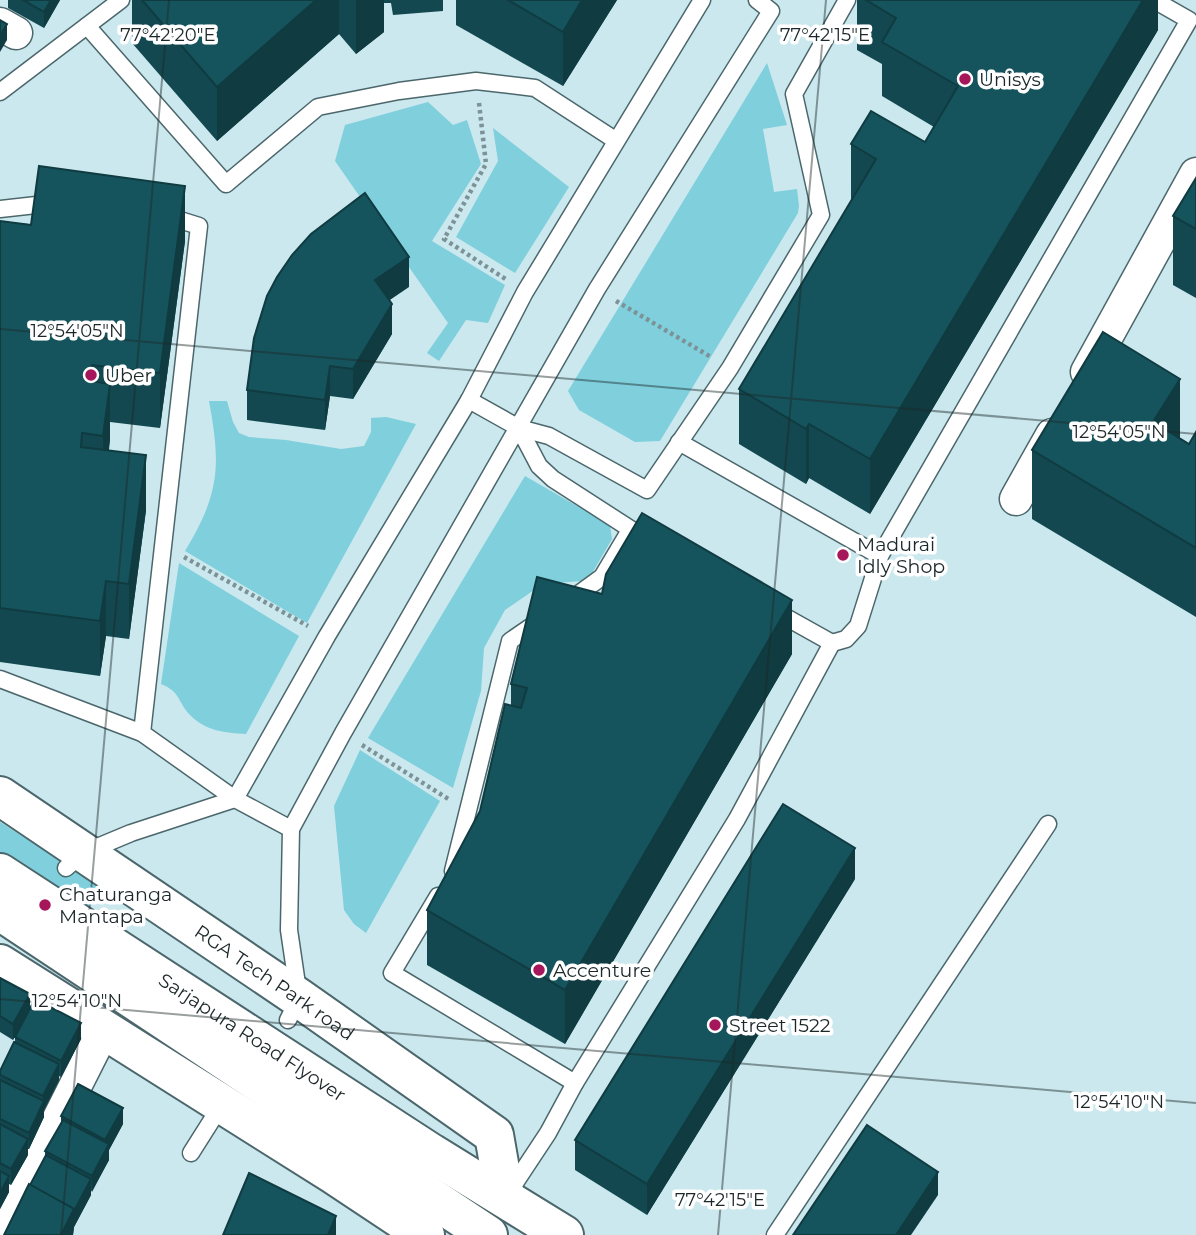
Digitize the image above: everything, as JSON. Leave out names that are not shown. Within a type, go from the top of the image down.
[{"type":"main road","name":"RGA Tech Park road","points":[[7,815],[293,1009],[479,1151],[496,1192]]},
{"type":"main road","name":"Sarjapura Road Flyover","points":[[0,873],[79,944],[488,1235]]},
{"type":"main road","name":"Sarjapura Road Flyover","points":[[0,911],[79,944],[564,1235]]},
{"type":"main road","points":[[0,964],[425,1235]]},
{"type":"street","points":[[1016,499],[1196,174]]},
{"type":"street","points":[[0,1235],[104,1029]]},
{"type":"lane","points":[[0,92],[121,0]]},
{"type":"lane","points":[[74,860],[131,833],[234,799],[327,636],[469,400],[525,292],[702,0]]},
{"type":"lane","points":[[293,1009],[289,930],[290,829],[597,289],[771,10],[757,0]]},
{"type":"lane","points":[[469,400],[519,428],[549,436],[647,490],[730,368],[821,215],[794,94],[847,0]]},
{"type":"lane","points":[[761,603],[832,643],[846,639],[858,626],[880,555],[1189,20],[1154,0]]},
{"type":"lane","points":[[87,26],[226,184],[318,107],[399,91],[476,81],[535,88],[615,140]]},
{"type":"lane","points":[[0,209],[68,202]]},
{"type":"lane","points":[[142,733],[199,226],[147,209]]},
{"type":"lane","points":[[519,428],[539,466],[552,479],[629,530],[665,550]]},
{"type":"lane","points":[[679,442],[880,555]]},
{"type":"lane","points":[[575,1083],[392,974],[455,866],[510,641],[602,578],[629,530]]},
{"type":"lane","points":[[496,1192],[548,1133],[575,1083],[737,819],[832,643]]},
{"type":"lane","points":[[0,679],[142,733],[234,799],[290,829]]},
{"type":"lane","points":[[775,1235],[1048,824]]},
{"type":"lane","points":[[191,1153],[222,1104]]},
{"type":"path","points":[[476,81],[486,164],[444,239],[525,292]]},
{"type":"path","points":[[597,289],[730,368]]},
{"type":"path","points":[[162,544],[327,636]]},
{"type":"path","points":[[343,733],[468,811]]},
{"type":"shaded area","points":[[767,63],[787,125],[763,129],[774,192],[797,189],[798,213],[660,441],[635,442],[579,410],[568,391]]},
{"type":"shaded area","points":[[428,102],[453,125],[467,120],[481,164],[432,241],[505,285],[488,323],[466,320],[439,361],[427,353],[448,323],[335,161],[345,125]]},
{"type":"shaded area","points":[[493,128],[569,187],[515,273],[456,237],[498,161]]},
{"type":"shaded area","points":[[209,401],[227,401],[239,433],[249,437],[341,449],[364,446],[371,432],[371,418],[386,417],[416,424],[307,623],[185,551],[205,512],[215,479],[215,444]]},
{"type":"shaded area","points":[[525,476],[610,525],[612,539],[591,575],[582,581],[555,583],[537,588],[505,610],[484,648],[481,691],[453,788],[368,738]]},
{"type":"shaded area","points":[[179,563],[299,636],[246,734],[223,732],[202,725],[190,715],[172,690],[161,684]]},
{"type":"shaded area","points":[[360,750],[440,801],[366,933],[354,924],[344,910],[334,806]]},
{"type":"shaded area","name":"Chaturanga Mantapa","points":[[0,822],[101,887],[55,959],[0,924]]},
{"type":"building","points":[[23,0],[51,0],[44,12]]},
{"type":"building","points":[[142,0],[316,0],[217,87]]},
{"type":"building","points":[[508,0],[582,0],[563,32]]},
{"type":"building","points":[[866,0],[1143,0],[870,459],[809,424],[806,429],[739,389],[876,159],[851,144],[871,111],[925,142],[958,86],[882,42],[896,18]]},
{"type":"building","points":[[0,20],[7,24],[0,36]]},
{"type":"building","points":[[39,166],[185,186],[160,373],[92,365],[90,381],[110,384],[103,436],[82,433],[81,447],[146,455],[129,584],[106,581],[100,621],[0,608],[0,221],[31,225]]},
{"type":"building","points":[[1196,178],[1196,229],[1173,216]]},
{"type":"building","points":[[365,193],[409,257],[375,280],[392,304],[353,369],[330,366],[325,400],[247,390],[254,338],[267,296],[277,277],[311,234]]},
{"type":"building","points":[[1103,332],[1180,379],[1153,422],[1189,444],[1196,432],[1196,548],[1032,450]]},
{"type":"building","points":[[642,513],[792,600],[565,990],[427,910],[480,811],[505,704],[521,708],[527,688],[511,684],[537,577],[602,594],[606,574]]},
{"type":"building","name":"Street 1522","points":[[783,804],[855,848],[647,1184],[575,1140]]},
{"type":"building","points":[[0,978],[30,994],[13,1024],[0,1016]]},
{"type":"building","points":[[35,999],[81,1023],[61,1061],[15,1037]]},
{"type":"building","points":[[14,1042],[59,1064],[43,1096],[0,1075]]},
{"type":"building","points":[[0,1080],[44,1101],[29,1133],[0,1119]]},
{"type":"building","points":[[78,1084],[123,1108],[105,1140],[61,1116]]},
{"type":"building","points":[[63,1120],[109,1144],[92,1176],[45,1151]]},
{"type":"building","points":[[0,1124],[28,1139],[11,1169],[0,1163]]},
{"type":"building","points":[[867,1125],[938,1172],[896,1235],[793,1235]]},
{"type":"building","points":[[46,1155],[91,1179],[74,1211],[30,1185]]},
{"type":"building","points":[[0,1171],[9,1176],[0,1193]]},
{"type":"building","points":[[249,1173],[336,1216],[328,1235],[223,1235]]},
{"type":"building","points":[[29,1184],[74,1209],[61,1235],[4,1235]]},
{"type":"place","name":"Unisys","points":[[965,79]]},
{"type":"place","name":"Uber","points":[[91,375]]},
{"type":"place","name":"Madurai Idly Shop","points":[[843,555]]},
{"type":"place","name":"Chaturanga Mantapa","points":[[45,905]]},
{"type":"place","name":"Accenture","points":[[539,970]]},
{"type":"place","name":"Street 1522","points":[[715,1025]]}]
